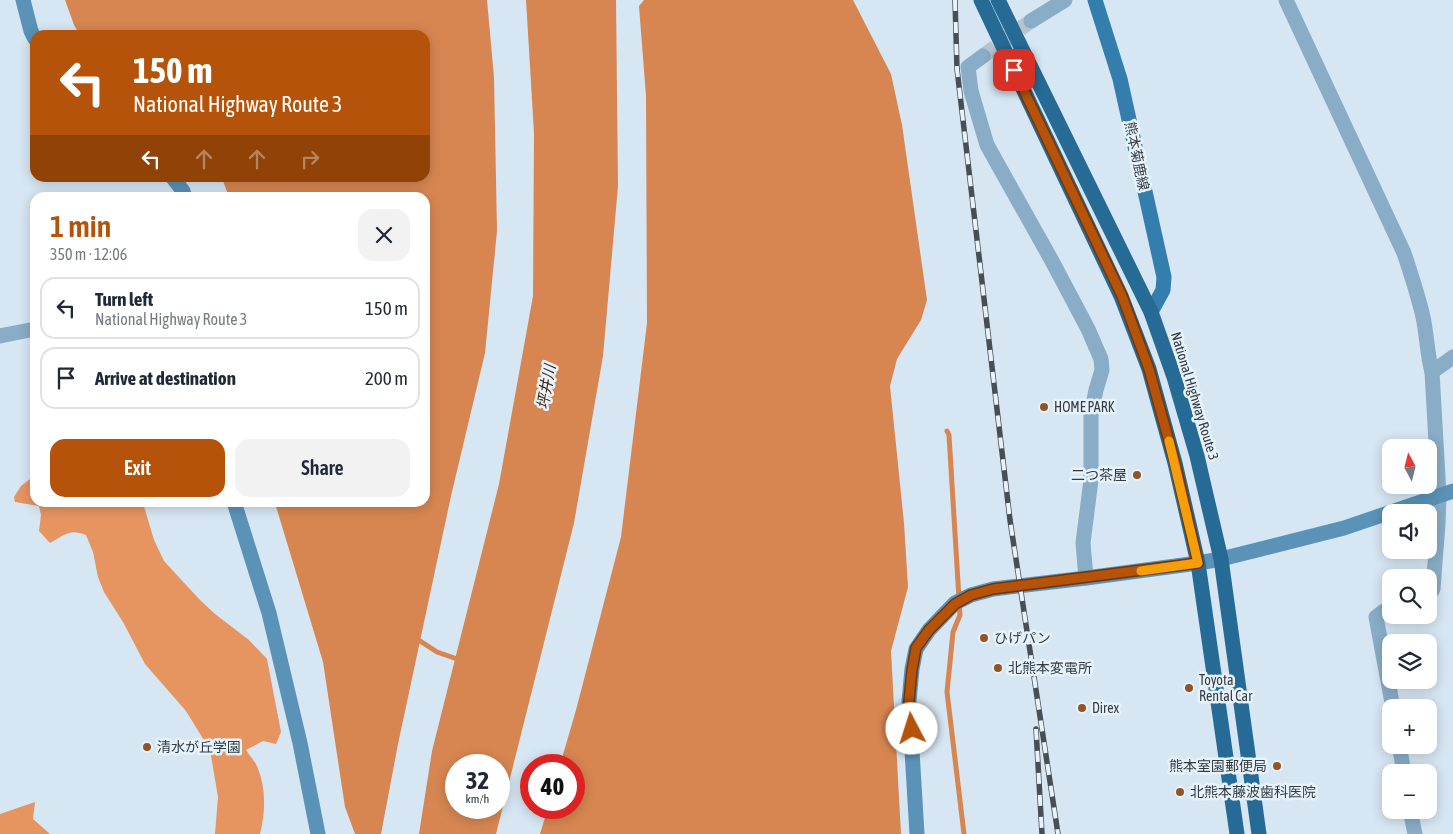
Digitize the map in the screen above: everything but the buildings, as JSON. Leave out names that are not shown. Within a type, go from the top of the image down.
[{"type":"highway","points":[[981,0],[1122,296],[1149,369],[1170,444],[1198,563],[1238,834]]},
{"type":"highway","name":"National Highway Route 3","points":[[998,0],[1151,312],[1179,394],[1222,559],[1259,834]]},
{"type":"main road","name":"熊本菊鹿線","points":[[1095,0],[1120,79],[1164,277],[1163,290],[1151,312]]},
{"type":"street","points":[[23,0],[31,30]]},
{"type":"street","points":[[1031,21],[1065,0]]},
{"type":"street","points":[[1289,1],[1404,252],[1423,318],[1432,372],[1446,493],[1438,524],[1435,569]]},
{"type":"street","points":[[983,56],[968,67],[971,91],[987,145],[1052,261],[1088,329],[1101,359],[1102,370],[1091,415],[1091,480],[1083,543],[1086,578]]},
{"type":"street","points":[[0,336],[30,330]]},
{"type":"street","points":[[1432,372],[1453,357]]},
{"type":"street","points":[[917,834],[909,701],[912,670],[916,648],[929,630],[955,604],[970,596],[993,589],[1222,559],[1344,528],[1446,493]]},
{"type":"street","points":[[236,507],[269,613],[300,743],[318,834]]},
{"type":"street","points":[[1382,612],[1376,617],[1390,699]]},
{"type":"street","points":[[1412,819],[1415,834]]},
{"type":"shaded area","points":[[30,479],[30,504],[15,502],[14,497],[21,486]]},
{"type":"shaded area","points":[[39,507],[144,507],[154,540],[164,561],[199,599],[249,640],[267,659],[281,732],[276,744],[263,741],[246,750],[256,764],[262,781],[264,807],[260,834],[215,834],[218,797],[210,750],[186,711],[145,664],[123,622],[104,592],[98,577],[93,552],[86,535],[71,532],[50,543],[39,531],[41,515]]},
{"type":"shaded area","points":[[35,802],[33,819],[50,834],[0,834],[0,814]]},
{"type":"water","points":[[65,0],[487,0],[494,77],[497,231],[485,353],[451,496],[398,744],[381,834],[355,834],[345,807],[323,662],[276,507],[430,507],[430,192],[227,192],[223,182],[430,182],[430,30],[77,30]]},
{"type":"water","name":"坪井川","points":[[526,0],[616,0],[618,186],[603,356],[574,523],[510,778],[510,754],[445,754],[445,819],[500,819],[496,834],[419,834],[432,751],[499,484],[533,296],[534,133]]},
{"type":"water","points":[[644,0],[853,0],[891,74],[902,125],[927,300],[921,320],[897,359],[890,386],[904,523],[908,587],[891,651],[901,834],[540,834],[545,819],[585,819],[585,754],[563,754],[621,537],[647,323],[646,96],[639,6]]},
{"type":"waterway","points":[[947,431],[949,435],[960,615],[953,632],[947,692],[964,834]]},
{"type":"waterway","points":[[414,637],[437,652],[460,660]]},
{"type":"tunnel","points":[[983,56],[1031,21]]},
{"type":"railway","points":[[955,0],[957,69],[1010,520],[1058,834]]},
{"type":"railway","points":[[1036,729],[1042,834]]},
{"type":"slow traffic","points":[[1141,571],[1198,563],[1169,441]]},
{"type":"place","name":"HOME PARK","points":[[1044,407]]},
{"type":"place","name":"二つ茶屋","points":[[1137,475]]},
{"type":"place","name":"ひげパン","points":[[984,638]]},
{"type":"place","name":"北熊本変電所","points":[[998,668]]},
{"type":"place","name":"Toyota Rental Car","points":[[1189,688]]},
{"type":"place","name":"Direx","points":[[1082,708]]},
{"type":"place","name":"清水が丘学園","points":[[147,747]]},
{"type":"place","name":"熊本室園郵便局","points":[[1277,766]]},
{"type":"place","name":"北熊本藤波歯科医院","points":[[1180,792]]},
{"type":"route","points":[[912,729],[909,701],[916,648],[929,630],[955,604],[971,595],[993,589],[1198,563],[1175,463],[1149,369],[1122,296],[1014,70]]}]
